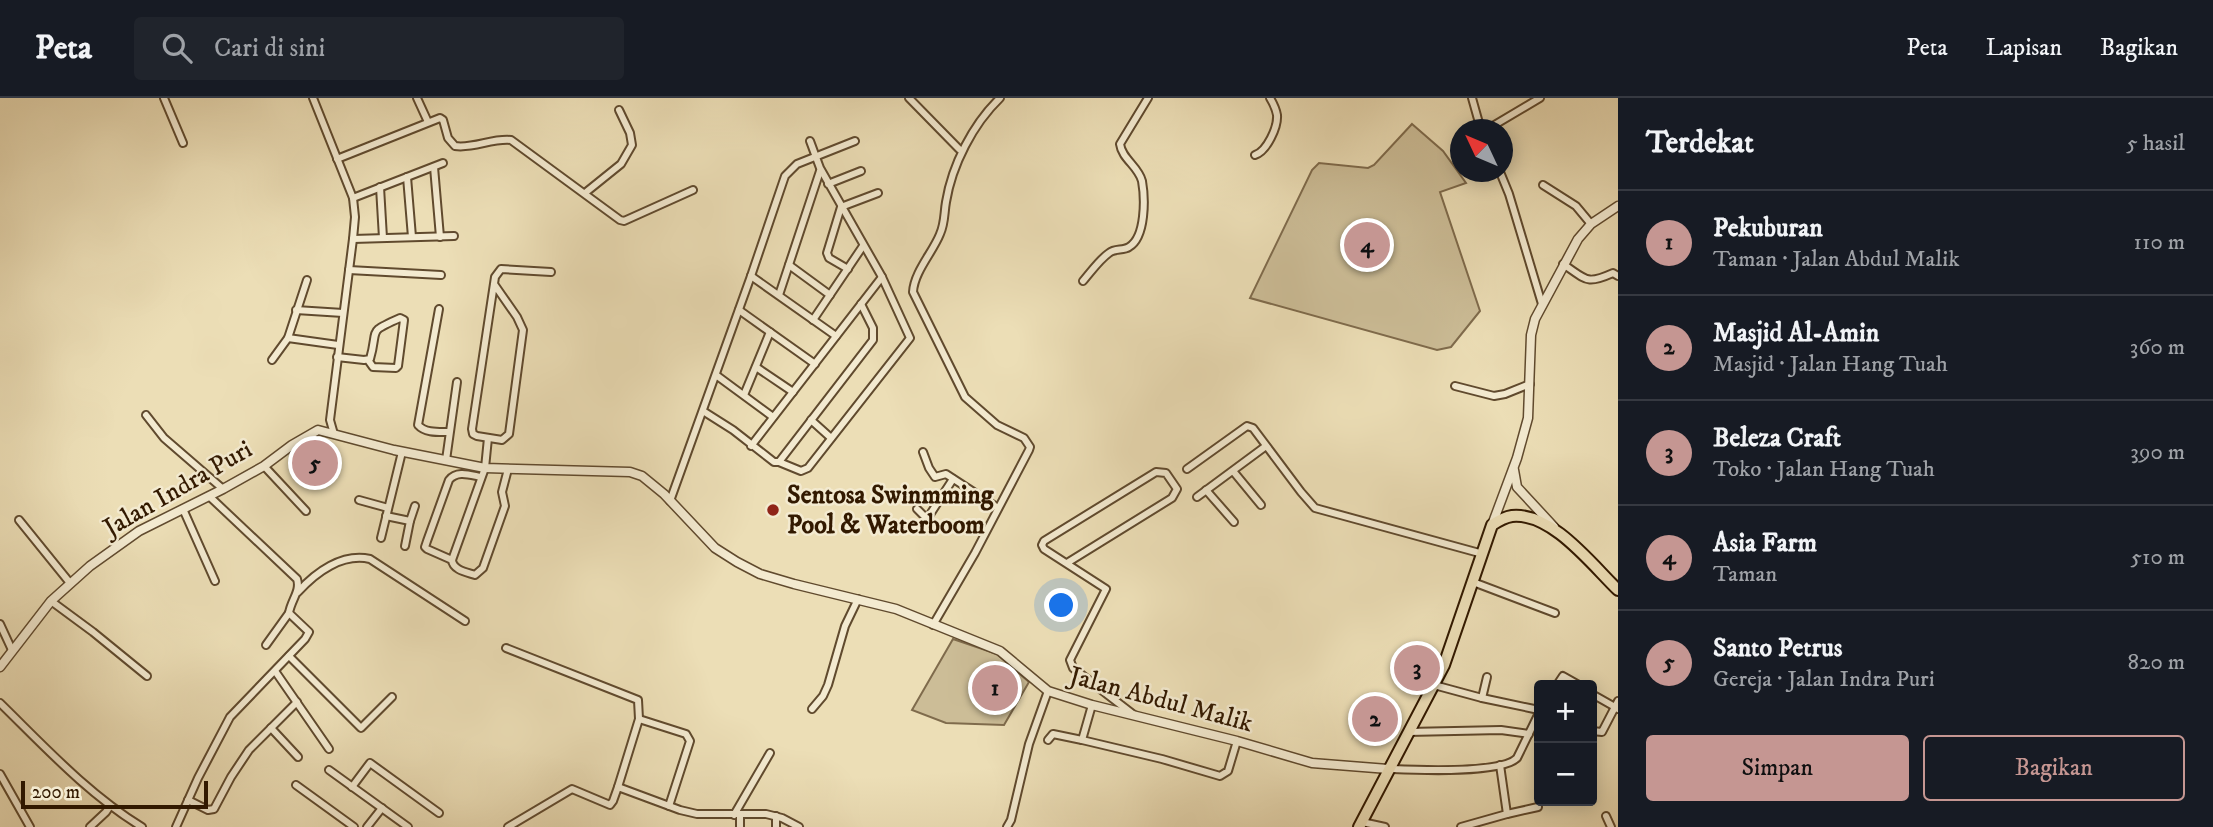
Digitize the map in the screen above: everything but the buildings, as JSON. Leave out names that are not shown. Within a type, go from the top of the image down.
[{"type":"main road","points":[[1361,824],[1444,664],[1492,525],[1512,516],[1531,518],[1561,534],[1618,590]]},
{"type":"street","points":[[164,98],[183,143]]},
{"type":"street","points":[[313,98],[353,198],[355,217],[330,420],[334,434]]},
{"type":"street","points":[[417,98],[428,122]]},
{"type":"street","points":[[909,98],[962,151]]},
{"type":"street","points":[[933,625],[975,553],[1030,447],[1024,438],[997,425],[965,397],[913,292],[915,281],[944,223],[946,200],[962,151],[983,118],[1000,98]]},
{"type":"street","points":[[1083,281],[1108,253],[1131,246],[1142,228],[1141,179],[1120,144],[1148,98]]},
{"type":"street","points":[[1255,155],[1264,149],[1276,123],[1275,109],[1270,98]]},
{"type":"street","points":[[1472,98],[1480,119]]},
{"type":"street","points":[[1503,119],[1540,98]]},
{"type":"street","points":[[585,193],[621,164],[632,145],[619,110]]},
{"type":"street","points":[[337,159],[441,118],[452,144],[460,147],[502,139],[511,140],[617,219],[624,221],[693,190]]},
{"type":"street","points":[[703,411],[733,430],[774,463],[779,462],[801,471],[808,468],[910,338],[882,277],[828,184],[810,141]]},
{"type":"street","points":[[670,501],[785,176],[797,164],[855,141]]},
{"type":"street","points":[[353,198],[443,163]]},
{"type":"street","points":[[434,167],[440,237]]},
{"type":"street","points":[[779,295],[820,168]]},
{"type":"street","points":[[828,184],[861,171]]},
{"type":"street","points":[[408,177],[412,237]]},
{"type":"street","points":[[1504,182],[1542,304]]},
{"type":"street","points":[[1543,185],[1576,206],[1591,224]]},
{"type":"street","points":[[380,187],[383,238]]},
{"type":"street","points":[[841,206],[878,193]]},
{"type":"street","points":[[841,206],[827,253],[829,258],[848,270]]},
{"type":"street","points":[[1492,525],[1514,467],[1528,418],[1531,335],[1535,319],[1578,239],[1591,224],[1618,206]]},
{"type":"street","points":[[354,239],[454,236]]},
{"type":"street","points":[[813,320],[863,246]]},
{"type":"street","points":[[1563,264],[1588,281],[1613,273],[1618,276]]},
{"type":"street","points":[[789,265],[830,295]]},
{"type":"street","points":[[494,284],[522,325],[523,339],[509,434],[502,440],[477,436],[472,429],[494,284],[497,273],[501,269],[551,272]]},
{"type":"street","points":[[349,270],[441,275]]},
{"type":"street","points":[[751,276],[836,336]]},
{"type":"street","points":[[751,446],[882,277]]},
{"type":"street","points":[[272,360],[288,338],[307,280]]},
{"type":"street","points":[[779,462],[873,340],[873,328],[861,304]]},
{"type":"street","points":[[439,309],[418,425],[424,430],[449,432]]},
{"type":"street","points":[[296,310],[343,313]]},
{"type":"street","points":[[739,310],[815,364]]},
{"type":"street","points":[[337,357],[368,360],[373,367],[396,368],[404,320],[400,318],[377,328],[368,360]]},
{"type":"street","points":[[744,396],[770,332]]},
{"type":"street","points":[[288,338],[338,345]]},
{"type":"street","points":[[756,367],[793,392]]},
{"type":"street","points":[[716,375],[773,416]]},
{"type":"street","points":[[446,460],[457,382]]},
{"type":"street","points":[[1455,386],[1494,396],[1530,384]]},
{"type":"street","points":[[146,415],[164,438],[223,489]]},
{"type":"street","name":"Jalan Indra Puri","points":[[0,667],[51,601],[70,583],[139,531],[264,466],[330,420]]},
{"type":"street","points":[[811,420],[831,438]]},
{"type":"street","points":[[1187,469],[1247,426],[1253,428],[1315,508],[1483,554]]},
{"type":"street","name":"Jalan Abdul Malik","points":[[318,430],[402,452],[485,468],[630,472],[642,476],[715,548],[737,562],[760,574],[896,609],[1000,651],[1048,691],[1312,763],[1388,769]]},
{"type":"street","points":[[488,438],[485,468],[452,560],[457,569],[475,575],[483,568],[505,506],[502,492],[509,469]]},
{"type":"street","points":[[1197,497],[1266,446]]},
{"type":"street","points":[[381,538],[402,452]]},
{"type":"street","points":[[923,452],[935,477],[946,474],[998,508]]},
{"type":"street","points":[[264,466],[306,510]]},
{"type":"street","points":[[1514,467],[1517,487],[1561,534]]},
{"type":"street","points":[[1233,471],[1261,505]]},
{"type":"street","points":[[1067,563],[1172,498],[1177,489],[1166,473],[1156,472],[1044,541],[1042,545],[1044,549],[1105,587],[1106,591],[1070,660],[1071,664],[1135,715]]},
{"type":"street","points":[[452,560],[425,547],[453,475],[481,477]]},
{"type":"street","points":[[917,509],[925,517],[929,516],[953,480]]},
{"type":"street","points":[[1206,490],[1234,522]]},
{"type":"street","points":[[209,496],[293,574],[299,586],[298,592]]},
{"type":"street","points":[[359,500],[388,508]]},
{"type":"street","points":[[405,545],[415,506]]},
{"type":"street","points":[[183,509],[215,581]]},
{"type":"street","points":[[386,516],[410,521]]},
{"type":"street","points":[[19,520],[70,583]]},
{"type":"street","points":[[266,645],[289,613],[291,603],[298,592],[316,576],[345,559],[370,559],[466,621]]},
{"type":"street","points":[[1474,583],[1555,613]]},
{"type":"street","points":[[812,709],[828,685],[845,626],[858,599]]},
{"type":"street","points":[[51,601],[147,676]]},
{"type":"street","points":[[176,827],[230,718],[308,636],[309,632],[289,613]]},
{"type":"street","points":[[0,624],[12,650]]},
{"type":"street","points":[[506,648],[640,704],[639,719],[610,805],[572,789],[508,827]]},
{"type":"street","points":[[289,656],[360,728],[392,698]]},
{"type":"street","points":[[275,671],[329,749]]},
{"type":"street","points":[[1482,698],[1487,677]]},
{"type":"street","points":[[1434,685],[1534,710]]},
{"type":"street","points":[[1007,827],[1048,691]]},
{"type":"street","points":[[1597,696],[1617,706],[1603,731],[1597,732]]},
{"type":"street","points":[[188,800],[208,810],[214,809],[249,750],[297,702]]},
{"type":"street","points":[[0,703],[74,775],[110,806],[142,827]]},
{"type":"street","points":[[1082,740],[1092,705]]},
{"type":"street","points":[[639,719],[689,737],[669,806]]},
{"type":"street","points":[[1388,769],[1446,770],[1500,765],[1514,761],[1534,722]]},
{"type":"street","points":[[271,729],[298,757]]},
{"type":"street","points":[[1408,732],[1501,730],[1529,734]]},
{"type":"street","points":[[1048,740],[1052,734],[1082,740],[1220,776],[1228,771],[1237,741]]},
{"type":"street","points":[[740,827],[737,815],[770,753]]},
{"type":"street","points":[[352,787],[370,763],[439,813]]},
{"type":"street","points":[[1500,765],[1507,814]]},
{"type":"street","points":[[329,769],[408,827]]},
{"type":"street","points":[[0,774],[30,827]]},
{"type":"street","points":[[296,785],[354,827]]},
{"type":"street","points":[[618,787],[698,814],[776,816],[799,827]]},
{"type":"street","points":[[90,827],[110,806]]},
{"type":"street","points":[[1461,827],[1538,807]]},
{"type":"street","points":[[367,827],[382,808]]},
{"type":"street","points":[[776,816],[776,827]]},
{"type":"street","points":[[1606,816],[1611,827]]},
{"type":"street","points":[[1361,824],[1385,827]]},
{"type":"shaded area","points":[[1412,124],[1443,151],[1450,161],[1450,182],[1466,183],[1440,192],[1480,311],[1451,347],[1437,350],[1250,298],[1312,170],[1319,163],[1368,168],[1374,165]]},
{"type":"shaded area","points":[[953,639],[997,654],[1029,682],[1004,725],[946,723],[912,710]]},
{"type":"place","name":"Asia Farm","points":[[1367,245]]},
{"type":"place","name":"Santo Petrus","points":[[315,463]]},
{"type":"place","name":"Sentosa Swinmming Pool & Waterboom","points":[[773,510]]},
{"type":"place","name":"Beleza Craft","points":[[1417,668]]},
{"type":"place","name":"Pekuburan","points":[[995,688]]},
{"type":"place","name":"Masjid Al-Amin","points":[[1375,719]]}]
